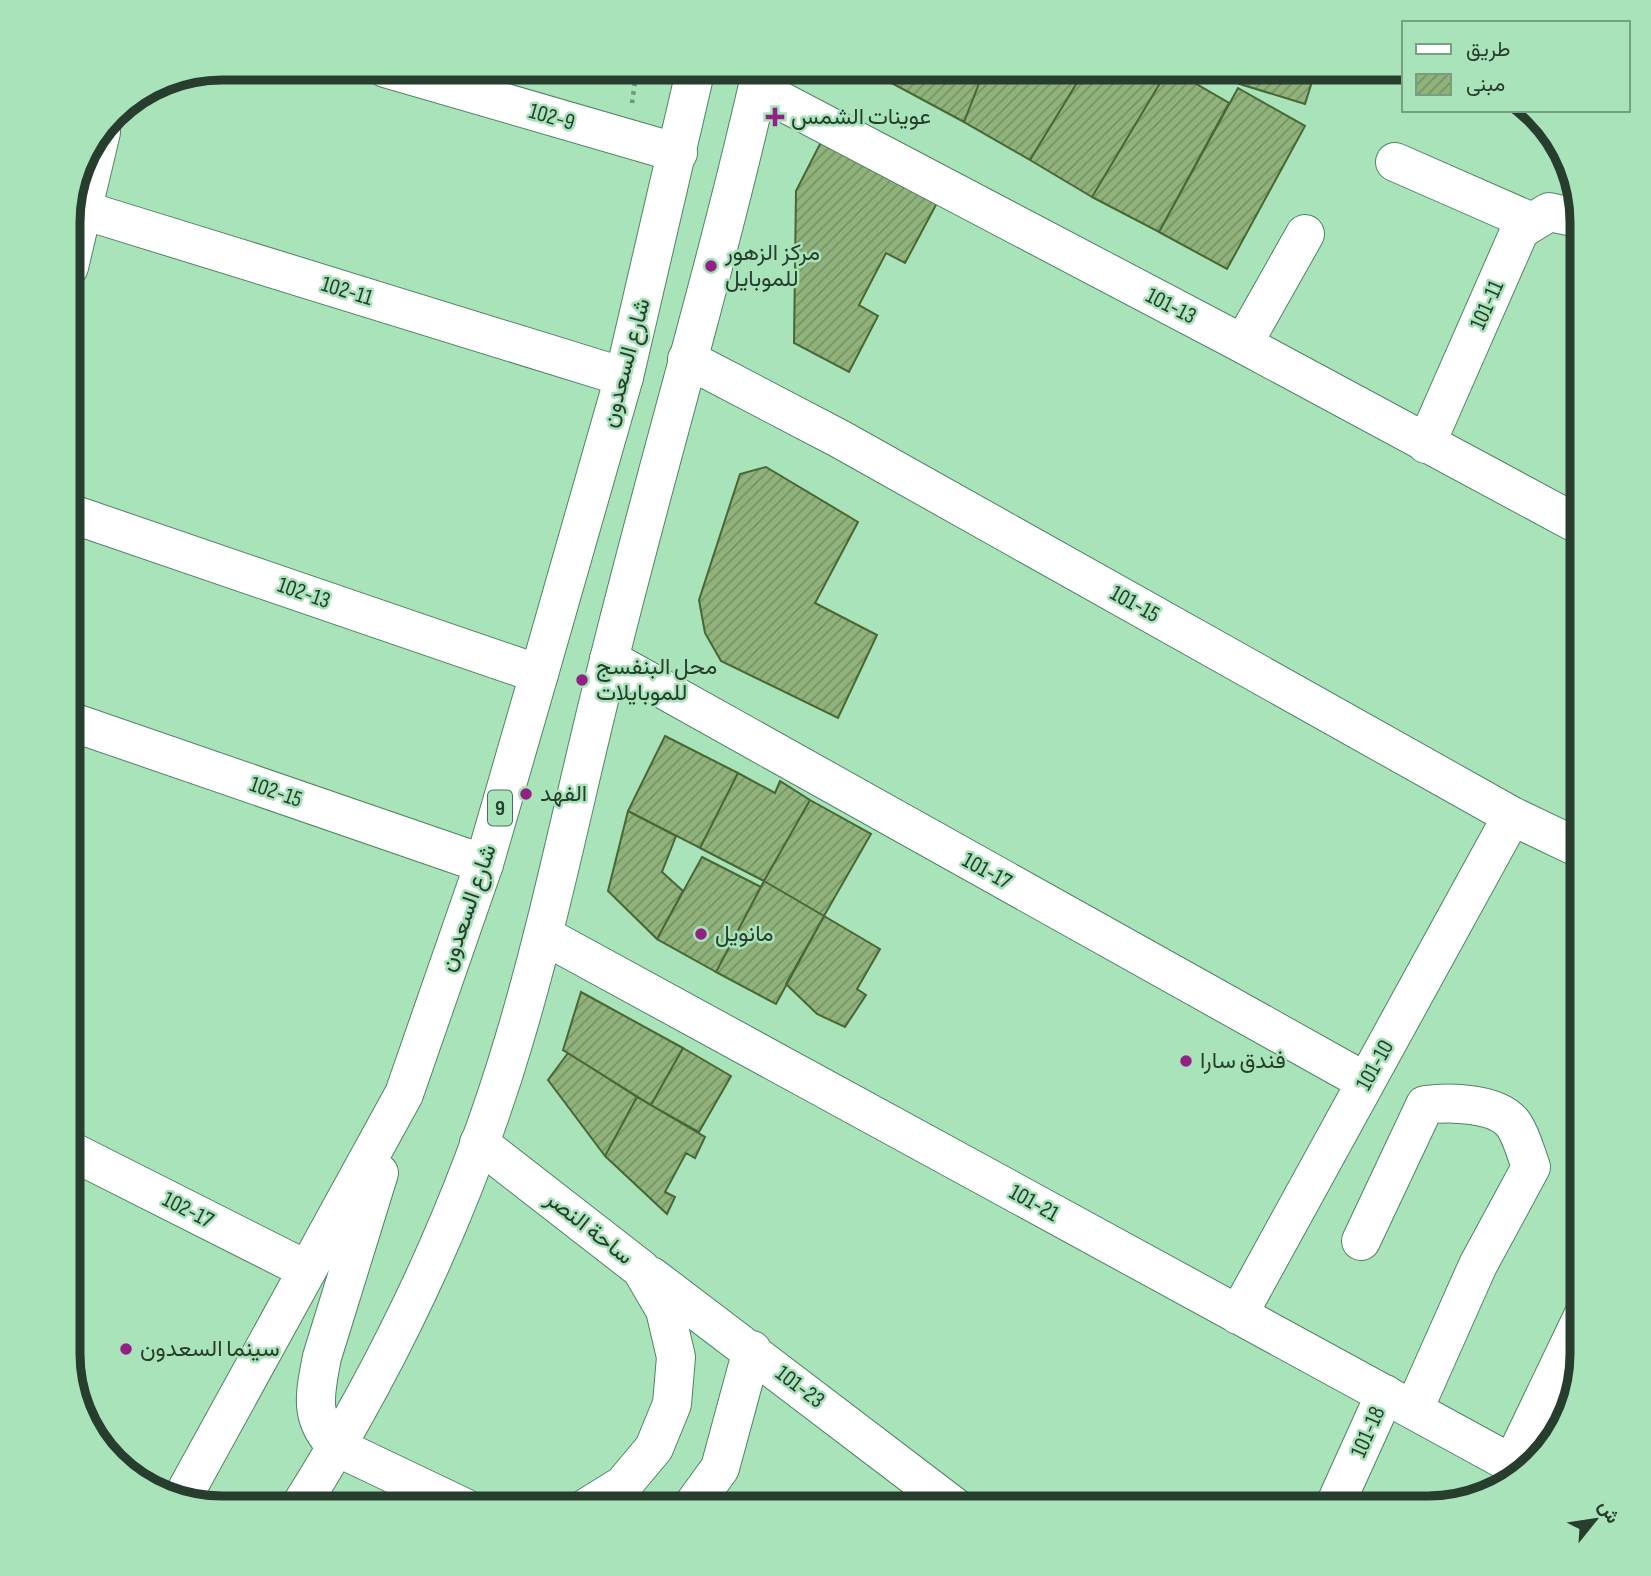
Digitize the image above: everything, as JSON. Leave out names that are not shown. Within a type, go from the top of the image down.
[{"type":"street","name":"102-9","points":[[429,81],[678,153]]},
{"type":"street","name":"شارع السعدون","points":[[186,1491],[404,1094],[484,864],[624,377],[693,81]]},
{"type":"street","points":[[306,1496],[337,1447],[396,1338],[438,1247],[480,1143],[514,1040],[543,935],[609,659],[760,81]]},
{"type":"street","name":"101-13","points":[[763,81],[1570,520]]},
{"type":"street","points":[[1395,162],[1532,222],[1549,212],[1570,216]]},
{"type":"street","name":"102-11","points":[[81,210],[624,377]]},
{"type":"street","name":"101-11","points":[[1426,444],[1520,230],[1532,222]]},
{"type":"street","points":[[1243,344],[1306,233]]},
{"type":"street","name":"101-15","points":[[687,359],[852,446],[1513,816],[1570,844]]},
{"type":"street","name":"102-13","points":[[81,517],[539,674]]},
{"type":"street","name":"101-17","points":[[609,659],[1366,1082]]},
{"type":"street","name":"102-15","points":[[81,725],[484,864]]},
{"type":"street","name":"101-10","points":[[1238,1315],[1513,816]]},
{"type":"street","name":"101-21","points":[[543,935],[1515,1466]]},
{"type":"street","points":[[404,1094],[322,1357],[316,1412],[323,1433],[337,1447],[440,1496]]},
{"type":"street","name":"101-18","points":[[1341,1496],[1400,1402],[1531,1167],[1513,1123],[1493,1111],[1456,1101],[1425,1105],[1361,1241]]},
{"type":"street","name":"ساحة النصر","points":[[480,1143],[641,1269],[665,1310],[676,1357],[672,1404],[653,1448],[623,1485],[605,1496]]},
{"type":"street","name":"102-17","points":[[81,1156],[307,1270]]},
{"type":"street","name":"101-23","points":[[641,1269],[752,1350],[941,1496]]},
{"type":"street","points":[[1521,1461],[1570,1346]]},
{"type":"street","points":[[700,1496],[720,1468],[752,1350]]},
{"type":"building","points":[[887,80],[980,80],[964,122]]},
{"type":"building","points":[[980,80],[1079,80],[1030,160],[964,122]]},
{"type":"building","points":[[1079,80],[1162,80],[1092,197],[1030,160]]},
{"type":"building","points":[[1162,80],[1190,80],[1229,103],[1159,232],[1092,197]]},
{"type":"building","points":[[1227,80],[1245,80],[1243,85]]},
{"type":"building","points":[[1245,80],[1313,80],[1305,104],[1243,85]]},
{"type":"building","points":[[1238,88],[1305,126],[1227,269],[1159,232]]},
{"type":"building","points":[[821,142],[937,203],[905,263],[886,253],[859,305],[878,316],[849,372],[794,343],[796,191]]},
{"type":"building","points":[[766,467],[858,522],[815,603],[877,635],[838,718],[721,661],[705,633],[699,600],[740,474]]},
{"type":"building","points":[[665,736],[738,773],[700,848],[628,811]]},
{"type":"building","points":[[738,773],[775,793],[780,781],[810,800],[764,881],[700,848]]},
{"type":"building","points":[[810,800],[871,834],[824,916],[764,881]]},
{"type":"building","points":[[628,811],[676,836],[662,872],[683,891],[657,939],[608,891]]},
{"type":"building","points":[[702,857],[761,887],[716,972],[657,939]]},
{"type":"building","points":[[764,881],[824,916],[776,1004],[716,972]]},
{"type":"building","points":[[824,916],[880,949],[857,989],[866,995],[845,1027],[817,1014],[786,984]]},
{"type":"building","points":[[581,992],[683,1048],[651,1105],[563,1050]]},
{"type":"building","points":[[683,1048],[731,1076],[699,1132],[651,1105]]},
{"type":"building","points":[[568,1053],[637,1097],[605,1156],[548,1080]]},
{"type":"building","points":[[637,1097],[705,1137],[695,1158],[686,1153],[665,1192],[675,1197],[667,1214],[605,1156]]},
{"type":"place","name":"عوينات الشمس","points":[[775,117]]},
{"type":"place","name":"مركز الزهور للموبايل","points":[[711,266]]},
{"type":"place","name":"محل البنفسج للموبايلات","points":[[582,680]]},
{"type":"place","name":"الفهد","points":[[526,794]]},
{"type":"place","name":"مانويل","points":[[701,934]]},
{"type":"place","name":"فندق سارا","points":[[1186,1061]]},
{"type":"place","name":"سينما السعدون","points":[[126,1349]]}]
